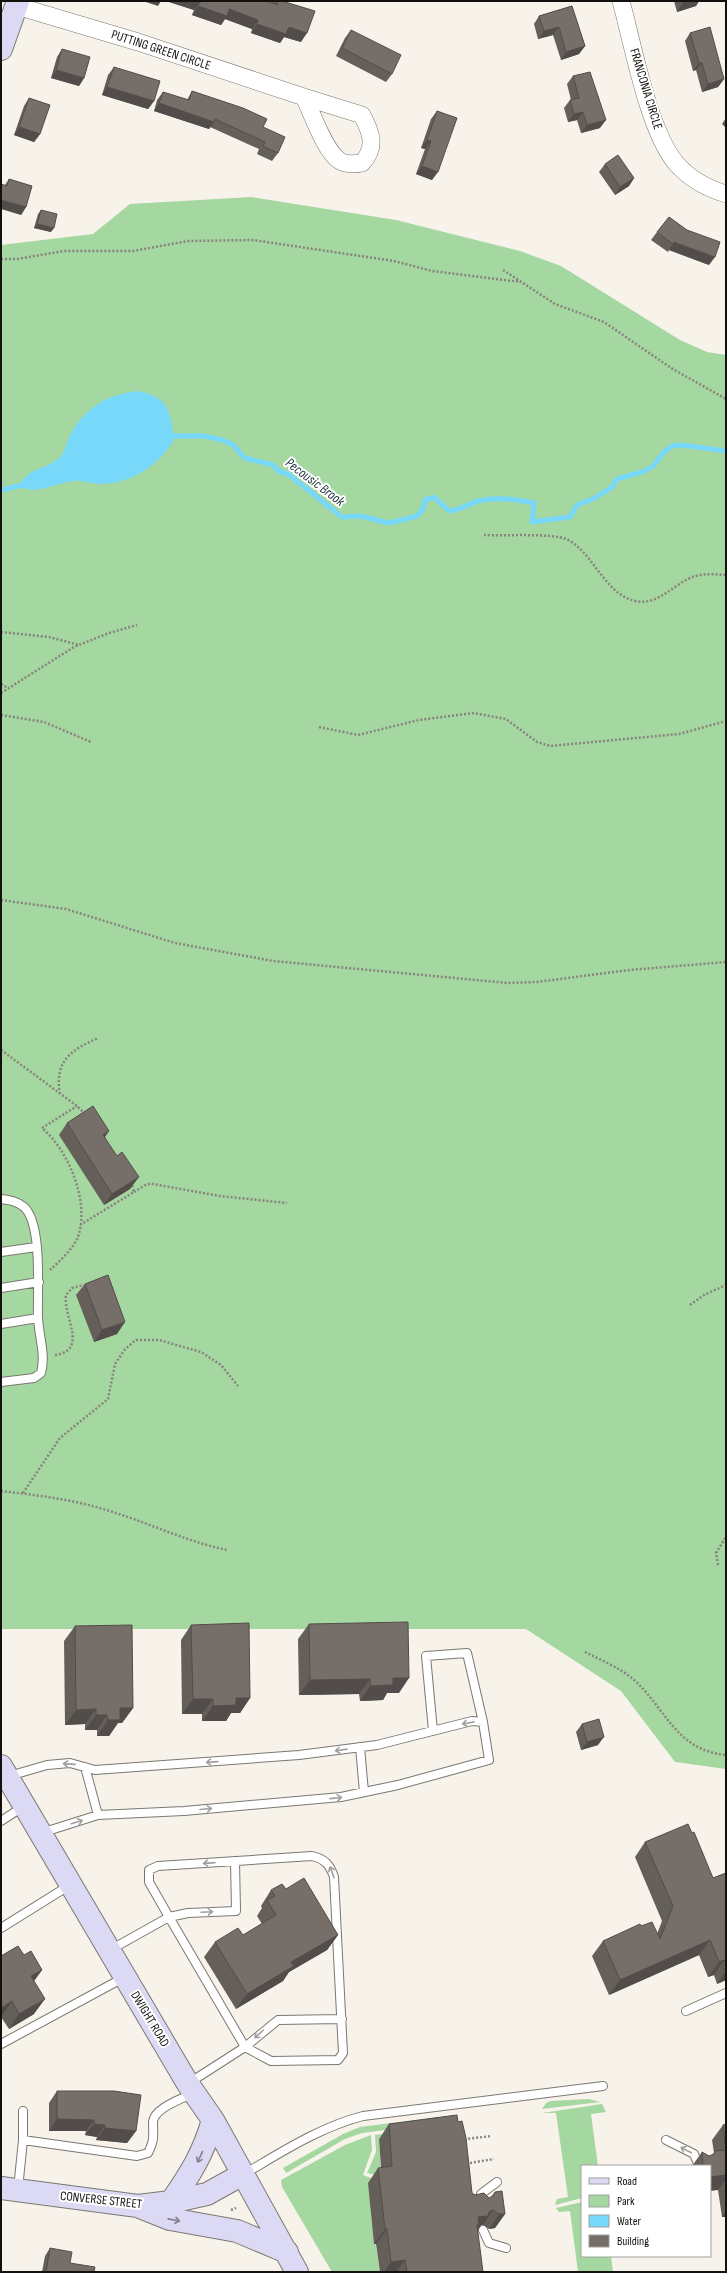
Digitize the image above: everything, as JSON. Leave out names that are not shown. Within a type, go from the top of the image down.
[{"type":"main road","points":[[1,49],[18,4]]},
{"type":"main road","name":"DWIGHT ROAD","points":[[4,1771],[191,2088],[213,2120],[298,2272]]},
{"type":"main road","points":[[171,2202],[195,2168],[205,2146],[213,2120]]},
{"type":"main road","name":"CONVERSE STREET","points":[[10,2189],[138,2206],[171,2202],[207,2194],[243,2174]]},
{"type":"main road","points":[[138,2206],[170,2219],[237,2230],[287,2252]]},
{"type":"street","name":"FRANCONIA CIRCLE","points":[[621,1],[654,122],[670,154],[683,170],[696,181],[712,190],[726,194]]},
{"type":"street","name":"PUTTING GREEN CIRCLE","points":[[18,4],[304,97]]},
{"type":"lane","points":[[1,1199],[13,1201],[24,1208],[31,1219],[36,1247],[39,1282],[38,1318],[44,1364],[41,1373],[34,1378],[1,1382]]},
{"type":"lane","points":[[1,1252],[36,1247]]},
{"type":"lane","points":[[1,1288],[39,1282]]},
{"type":"lane","points":[[1,1324],[38,1318]]},
{"type":"lane","points":[[40,1833],[98,1815],[184,1811],[341,1797],[398,1785],[488,1760],[483,1722],[467,1653],[426,1656],[434,1731]]},
{"type":"lane","points":[[4,1771],[70,1763],[95,1770],[291,1756],[360,1747],[472,1722],[483,1722]]},
{"type":"lane","points":[[360,1747],[364,1792]]},
{"type":"lane","points":[[85,1767],[98,1815]]},
{"type":"lane","points":[[1,1821],[24,1806]]},
{"type":"lane","points":[[312,1856],[321,1858],[330,1866],[334,1877],[342,2019],[343,2053],[338,2060],[271,2061],[245,2047],[149,1882],[149,1870],[158,1866],[312,1856]]},
{"type":"lane","points":[[109,1951],[169,1917],[188,1913],[236,1911],[235,1861]]},
{"type":"lane","points":[[1,1928],[70,1885]]},
{"type":"lane","points":[[1,2044],[125,1977]]},
{"type":"lane","points":[[686,2011],[726,1993]]},
{"type":"lane","points":[[23,2140],[137,2156],[148,2153],[154,2140],[153,2120],[158,2112],[245,2047],[273,2021],[342,2019]]},
{"type":"lane","points":[[243,2174],[319,2132],[343,2121],[363,2116],[603,2086]]},
{"type":"lane","points":[[10,2189],[23,2140],[23,2111]]},
{"type":"lane","points":[[666,2140],[694,2154],[699,2165]]},
{"type":"lane","points":[[479,2207],[481,2194],[497,2182]]},
{"type":"lane","points":[[483,2230],[489,2243],[506,2248]]},
{"type":"path","points":[[1,259],[17,259],[64,251],[133,251],[188,241],[253,240],[394,261],[432,271],[521,282]]},
{"type":"path","points":[[503,270],[559,306],[604,322],[671,368],[726,399]]},
{"type":"path","points":[[484,535],[553,536],[566,538],[576,546],[616,590],[628,598],[638,601],[660,597],[690,578],[709,574],[726,575]]},
{"type":"path","points":[[1,693],[45,664],[79,645],[109,633],[137,626]]},
{"type":"path","points":[[1,632],[48,637],[79,645]]},
{"type":"path","points":[[1,684],[8,688]]},
{"type":"path","points":[[319,727],[358,735],[419,720],[473,713],[506,719],[537,742],[550,746],[679,734],[726,721]]},
{"type":"path","points":[[1,715],[44,722],[91,742]]},
{"type":"path","points":[[1,900],[66,909],[143,934],[235,955],[296,964],[346,969],[526,982],[726,962]]},
{"type":"path","points":[[60,1094],[58,1072],[64,1060],[78,1048],[98,1038]]},
{"type":"path","points":[[1,1050],[77,1106],[86,1115]]},
{"type":"path","points":[[39,1282],[70,1250],[77,1238],[80,1225],[78,1191],[74,1176],[59,1147],[42,1128],[77,1106]]},
{"type":"path","points":[[130,1179],[134,1192]]},
{"type":"path","points":[[80,1225],[147,1184],[220,1196],[287,1203]]},
{"type":"path","points":[[690,1305],[713,1290],[726,1285]]},
{"type":"path","points":[[42,1357],[65,1353],[71,1350],[73,1338],[67,1310],[66,1295],[72,1288],[84,1286]]},
{"type":"path","points":[[23,1493],[60,1438],[108,1399],[115,1364],[125,1349],[136,1340],[145,1338],[159,1340],[202,1352],[221,1365],[238,1386]]},
{"type":"path","points":[[1,1491],[23,1493],[102,1509],[174,1535],[227,1550]]},
{"type":"path","points":[[718,1565],[716,1553],[726,1537]]},
{"type":"path","points":[[585,1652],[632,1678],[685,1739],[709,1752],[726,1755]]},
{"type":"path","points":[[465,2141],[467,2139],[491,2136]]},
{"type":"path","points":[[470,2163],[494,2159]]},
{"type":"green space","points":[[251,197],[396,220],[520,251],[561,266],[680,340],[707,352],[726,355],[726,1769],[675,1762],[621,1691],[526,1629],[1,1629],[1,245],[93,234],[130,204]]},
{"type":"green space","points":[[589,2099],[600,2102],[542,2109],[546,2103],[551,2101]]},
{"type":"green space","points":[[602,2104],[606,2112],[591,2114],[598,2165],[581,2165],[581,2198],[555,2205],[557,2199],[568,2197],[556,2113],[542,2113]]},
{"type":"green space","points":[[455,2115],[456,2121],[362,2133],[345,2139],[286,2173],[283,2168],[343,2134],[360,2127]]},
{"type":"green space","points":[[457,2125],[379,2137],[381,2173],[376,2175],[367,2173],[376,2152],[375,2135]]},
{"type":"green space","points":[[371,2135],[372,2150],[363,2175],[374,2179],[373,2214],[371,2215],[380,2272],[332,2272],[282,2187],[281,2180],[345,2145]]},
{"type":"green space","points":[[581,2202],[581,2257],[611,2257],[613,2272],[578,2272],[570,2211],[559,2212],[556,2208]]},
{"type":"water","points":[[139,391],[149,394],[163,402],[167,408],[171,422],[174,440],[152,466],[133,477],[112,483],[101,484],[74,481],[33,490],[18,486],[29,474],[49,465],[62,455],[70,435],[76,425],[90,410],[98,404],[117,395]]},
{"type":"building","points":[[200,1],[265,1],[278,5],[275,1],[282,1],[315,11],[307,33],[289,27],[286,34],[257,24],[258,20],[229,9],[227,16],[198,6]]},
{"type":"building","points":[[572,6],[585,46],[566,52],[559,27],[544,31],[539,16]]},
{"type":"building","points":[[710,27],[724,79],[708,84],[702,63],[699,63],[690,33]]},
{"type":"building","points":[[351,30],[401,55],[392,74],[342,48]]},
{"type":"building","points":[[62,49],[90,57],[84,78],[56,70]]},
{"type":"building","points":[[114,67],[160,81],[154,101],[107,87]]},
{"type":"building","points":[[590,72],[606,120],[587,125],[583,112],[574,114],[570,100],[579,98],[573,76]]},
{"type":"building","points":[[192,91],[243,108],[267,119],[263,127],[285,137],[278,153],[263,146],[265,142],[215,119],[214,122],[159,103],[163,92],[189,100]]},
{"type":"building","points":[[29,98],[50,105],[40,134],[19,127]]},
{"type":"building","points":[[437,111],[457,118],[438,172],[422,166],[431,141],[427,140]]},
{"type":"building","points":[[618,155],[634,178],[620,187],[605,164]]},
{"type":"building","points":[[9,179],[32,186],[26,207],[1,200],[1,184],[7,186]]},
{"type":"building","points":[[41,210],[57,214],[54,228],[37,224]]},
{"type":"building","points":[[669,217],[687,230],[720,242],[715,257],[674,242],[673,244],[657,232]]},
{"type":"building","points":[[93,1106],[109,1131],[103,1135],[117,1156],[122,1152],[139,1177],[112,1194],[67,1123]]},
{"type":"building","points":[[108,1275],[125,1322],[102,1330],[85,1284]]},
{"type":"building","points":[[408,1622],[409,1678],[393,1678],[393,1685],[370,1686],[370,1679],[310,1680],[309,1624]]},
{"type":"building","points":[[249,1623],[250,1698],[236,1698],[236,1705],[213,1706],[213,1699],[193,1699],[191,1625]]},
{"type":"building","points":[[132,1625],[133,1708],[120,1708],[120,1720],[108,1720],[107,1715],[96,1715],[96,1709],[76,1710],[75,1626]]},
{"type":"building","points":[[599,1719],[604,1737],[587,1742],[582,1724]]},
{"type":"building","points":[[688,1824],[692,1833],[694,1832],[713,1878],[726,1873],[726,1964],[724,1960],[719,1962],[710,1940],[620,1980],[603,1941],[640,1924],[641,1926],[652,1922],[660,1939],[673,1906],[645,1842]]},
{"type":"building","points":[[304,1878],[338,1935],[291,1962],[294,1966],[247,1994],[215,1942],[238,1928],[243,1935],[276,1915],[267,1900],[275,1896],[271,1890],[282,1884],[286,1889]]},
{"type":"building","points":[[18,1946],[24,1955],[31,1951],[42,1970],[31,1976],[45,1999],[19,2014],[12,2001],[1,2008],[1,1956]]},
{"type":"building","points":[[57,2091],[114,2091],[141,2095],[136,2131],[105,2128],[105,2125],[94,2124],[94,2120],[57,2119]]},
{"type":"building","points":[[457,2115],[458,2122],[462,2121],[466,2138],[472,2193],[475,2195],[484,2193],[489,2198],[493,2196],[495,2192],[502,2191],[505,2214],[499,2214],[493,2210],[489,2212],[488,2216],[478,2217],[479,2225],[477,2225],[483,2272],[407,2272],[405,2260],[391,2262],[387,2229],[385,2229],[378,2168],[392,2166],[389,2124]]},
{"type":"building","points":[[726,2124],[726,2150],[723,2125]]},
{"type":"building","points":[[726,2150],[726,2175],[711,2177],[711,2165],[703,2165],[702,2152],[709,2156],[714,2154],[715,2151]]},
{"type":"building","points":[[50,2248],[72,2252],[70,2263],[95,2267],[94,2272],[46,2272]]},
{"type":"waterway","name":"Pecousic Brook","points":[[167,436],[204,436],[222,440],[232,444],[245,458],[273,465],[278,471],[288,474],[342,517],[361,516],[388,523],[417,516],[423,509],[425,500],[434,497],[449,511],[478,501],[506,499],[534,503],[532,522],[570,517],[577,505],[595,498],[612,487],[617,479],[645,471],[653,466],[664,452],[672,446],[682,445],[726,451]]},
{"type":"waterway","name":"Pecousic Brook","points":[[1,490],[23,485]]}]
